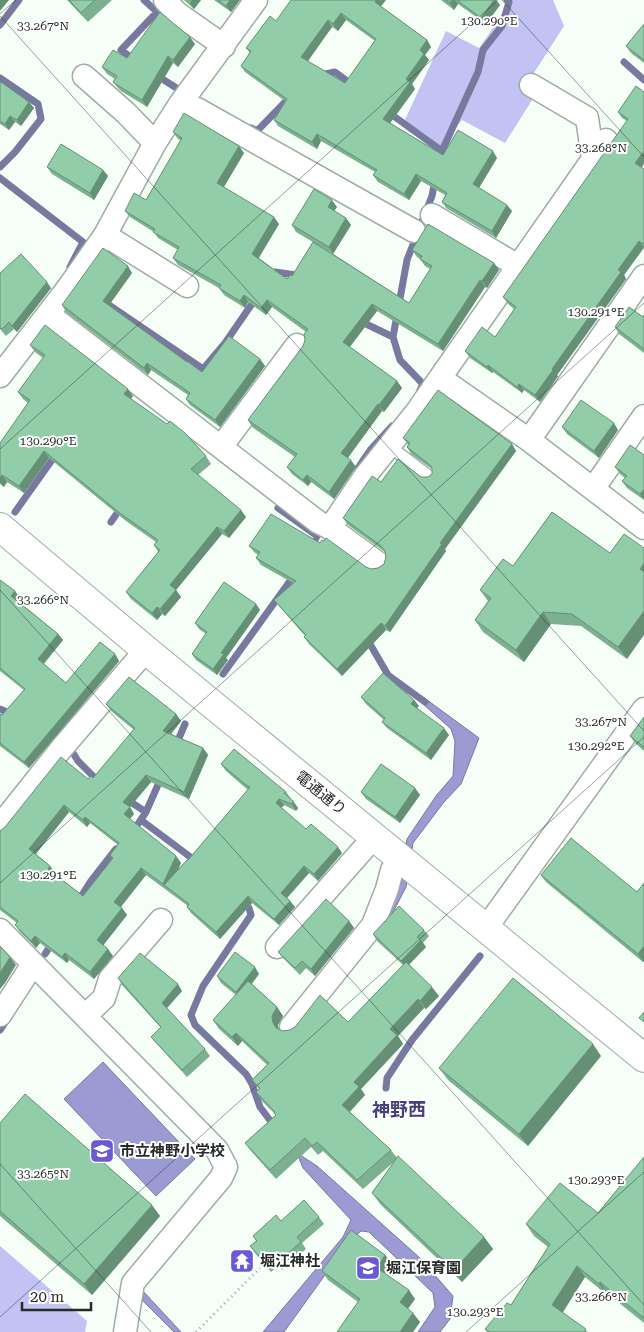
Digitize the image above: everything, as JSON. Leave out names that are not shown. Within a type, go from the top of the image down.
[{"type":"street","points":[[165,0],[177,13],[224,46]]},
{"type":"street","points":[[0,376],[68,288],[105,234],[155,143],[180,104],[256,0]]},
{"type":"street","points":[[84,76],[126,113],[155,143]]},
{"type":"street","points":[[531,85],[587,118],[592,159]]},
{"type":"street","points":[[180,104],[197,109],[414,231]]},
{"type":"street","points":[[324,525],[418,410],[606,140]]},
{"type":"street","points":[[432,215],[518,266]]},
{"type":"street","points":[[105,234],[187,286]]},
{"type":"street","points":[[529,440],[644,276]]},
{"type":"street","points":[[48,314],[324,525],[378,563]]},
{"type":"street","points":[[221,447],[297,345]]},
{"type":"street","points":[[440,378],[529,440],[644,528]]},
{"type":"street","points":[[593,489],[644,416]]},
{"type":"street","name":"電通通り","points":[[0,527],[146,650],[644,1058]]},
{"type":"street","points":[[0,826],[66,743],[146,650]]},
{"type":"street","points":[[486,928],[644,709]]},
{"type":"street","points":[[277,947],[374,837]]},
{"type":"street","points":[[291,1027],[373,924],[387,889],[392,870],[400,858]]},
{"type":"street","points":[[85,1016],[104,998],[110,978],[161,920]]},
{"type":"street","points":[[0,930],[217,1150],[226,1167],[221,1178],[133,1283],[125,1332]]},
{"type":"street","points":[[0,1015],[34,964]]},
{"type":"lane","points":[[389,446],[430,476]]},
{"type":"path","points":[[196,1332],[260,1268]]},
{"type":"shaded area","points":[[504,0],[553,0],[564,26],[523,90],[534,97],[505,143],[462,120],[437,151],[403,124],[446,31],[479,48],[500,18],[506,4]]},
{"type":"shaded area","points":[[418,697],[423,697],[479,738],[461,784],[444,802],[413,843],[406,887],[387,924],[388,907],[401,884],[407,839],[436,796],[453,776],[455,741],[451,729],[423,704]]},
{"type":"shaded area","points":[[103,1062],[195,1159],[156,1196],[64,1099]]},
{"type":"shaded area","points":[[297,1153],[317,1166],[420,1258],[453,1296],[450,1319],[440,1332],[418,1332],[435,1307],[433,1293],[369,1232],[361,1231],[348,1243],[284,1332],[263,1332],[343,1237],[351,1220],[303,1168]]},
{"type":"shaded area","points":[[0,1246],[87,1321],[85,1332],[0,1332]]},
{"type":"shaded area","points":[[142,1290],[181,1332],[174,1332],[143,1301]]},
{"type":"building","points":[[69,0],[95,0],[81,13]]},
{"type":"building","points":[[218,0],[230,0],[226,6]]},
{"type":"building","points":[[291,0],[376,0],[375,2],[427,40],[420,50],[424,54],[406,79],[410,82],[383,119],[443,155],[458,130],[493,151],[473,184],[507,205],[492,231],[442,202],[447,193],[416,174],[404,194],[373,175],[377,170],[317,134],[312,142],[274,120],[287,99],[241,66],[251,51],[246,48],[270,16],[276,21]],"holes":[[[341,13],[376,39],[345,83],[301,57],[328,20],[333,24]]]},
{"type":"building","points":[[457,0],[494,0],[481,18]]},
{"type":"building","points":[[160,12],[190,37],[173,60],[168,56],[142,100],[113,82],[117,76],[102,67],[113,50],[127,58]]},
{"type":"building","points":[[644,24],[644,60],[626,46]]},
{"type":"building","points":[[1,82],[29,102],[17,120],[10,116],[5,124],[0,121]]},
{"type":"building","points":[[636,86],[644,92],[644,151],[635,163],[644,169],[644,242],[643,244],[639,241],[618,270],[621,272],[535,395],[519,384],[517,387],[488,365],[487,367],[465,351],[482,327],[495,337],[516,307],[503,297],[628,119],[618,112]]},
{"type":"building","points":[[184,113],[239,146],[217,183],[274,217],[252,254],[287,279],[290,275],[292,276],[313,242],[409,303],[432,266],[420,259],[422,256],[412,250],[428,224],[494,263],[482,281],[480,280],[438,344],[372,304],[343,342],[397,381],[341,453],[351,460],[329,492],[307,475],[303,480],[287,467],[297,454],[248,420],[303,346],[304,334],[308,329],[267,300],[261,308],[244,295],[240,301],[219,288],[221,285],[173,258],[179,247],[153,232],[155,229],[125,211],[134,193],[146,200],[182,138],[173,132]]},
{"type":"building","points":[[61,144],[103,170],[90,193],[47,167]]},
{"type":"building","points":[[314,189],[332,200],[328,207],[346,218],[329,247],[292,225]]},
{"type":"building","points":[[103,248],[128,266],[103,301],[187,362],[202,372],[229,336],[260,359],[215,420],[186,399],[190,393],[147,363],[144,368],[62,305]]},
{"type":"building","points":[[21,254],[47,282],[12,326],[9,322],[2,329],[0,328],[0,273]]},
{"type":"building","points":[[629,307],[643,317],[644,315],[644,349],[615,327]]},
{"type":"building","points":[[45,325],[128,389],[124,394],[167,424],[170,421],[185,433],[206,456],[191,469],[241,510],[224,531],[217,527],[170,585],[176,590],[160,609],[157,607],[152,613],[126,592],[160,550],[154,545],[158,540],[121,514],[44,451],[19,486],[2,475],[0,478],[0,443],[30,400],[18,392],[45,355],[30,345]]},
{"type":"building","points":[[438,390],[512,444],[440,543],[442,544],[385,626],[381,623],[337,669],[304,637],[306,635],[274,600],[296,581],[256,558],[260,552],[249,546],[271,514],[320,543],[326,538],[366,567],[371,569],[378,568],[384,564],[385,551],[381,546],[343,518],[372,476],[381,482],[398,459],[421,477],[428,477],[432,474],[430,465],[407,447],[410,443],[403,438]]},
{"type":"building","points":[[581,400],[614,423],[594,451],[562,427]]},
{"type":"building","points":[[630,445],[644,455],[644,489],[640,494],[622,481],[627,476],[615,467]]},
{"type":"building","points":[[552,512],[610,553],[624,534],[644,548],[644,563],[640,569],[644,572],[644,611],[618,647],[572,614],[543,612],[516,650],[475,620],[491,598],[480,590],[503,559],[513,566]]},
{"type":"building","points":[[0,580],[15,591],[11,596],[58,634],[38,659],[66,683],[100,642],[115,654],[24,762],[0,743],[0,714],[2,715],[25,689],[0,668]]},
{"type":"building","points":[[224,582],[256,604],[221,653],[224,654],[213,669],[192,654],[207,632],[195,623]]},
{"type":"building","points":[[383,673],[414,700],[411,704],[444,728],[426,753],[382,722],[385,718],[361,697]]},
{"type":"building","points":[[129,677],[176,714],[163,731],[203,748],[184,792],[146,775],[123,802],[130,807],[124,814],[176,856],[163,884],[141,868],[114,902],[122,908],[97,940],[108,949],[90,972],[65,953],[62,957],[35,936],[31,941],[15,925],[18,921],[0,907],[0,831],[61,757],[88,779],[91,776],[93,778],[135,728],[106,704]],"holes":[[[64,805],[83,820],[85,817],[119,843],[110,855],[113,858],[83,896],[48,869],[50,866],[29,849]]]},
{"type":"building","points":[[644,717],[644,747],[630,736]]},
{"type":"building","points":[[234,749],[286,792],[284,793],[293,801],[292,804],[279,799],[276,803],[306,829],[311,824],[338,847],[314,874],[304,866],[281,893],[290,901],[274,919],[248,896],[216,932],[187,907],[189,904],[164,885],[188,860],[250,787],[221,764]]},
{"type":"building","points":[[381,764],[415,788],[395,817],[361,792]]},
{"type":"building","points":[[571,838],[637,892],[644,883],[644,946],[638,954],[541,875]]},
{"type":"building","points":[[326,899],[349,921],[311,969],[302,961],[295,968],[278,952]]},
{"type":"building","points":[[399,906],[424,930],[417,937],[421,940],[401,961],[373,934]]},
{"type":"building","points":[[0,946],[10,957],[0,973]]},
{"type":"building","points":[[235,952],[255,967],[236,992],[217,976]]},
{"type":"building","points":[[140,953],[178,984],[162,1003],[205,1049],[182,1070],[151,1037],[161,1027],[118,978]]},
{"type":"building","points":[[406,962],[432,987],[390,1029],[397,1035],[354,1082],[359,1087],[342,1105],[391,1150],[357,1180],[317,1142],[312,1146],[305,1138],[270,1170],[245,1143],[276,1115],[256,1092],[260,1088],[252,1080],[269,1063],[236,1033],[232,1037],[213,1020],[248,981],[277,1007],[272,1016],[273,1023],[276,1028],[283,1031],[295,1027],[320,995],[348,1022]]},
{"type":"building","points":[[513,978],[593,1044],[519,1134],[439,1068]]},
{"type":"building","points":[[644,1012],[644,1022],[639,1018]]},
{"type":"building","points":[[25,1094],[152,1205],[84,1284],[0,1211],[0,1123]]},
{"type":"building","points":[[398,1156],[484,1237],[454,1270],[372,1193]]},
{"type":"building","points":[[644,1157],[644,1318],[577,1266],[552,1305],[586,1329],[584,1332],[490,1332],[485,1329],[507,1303],[511,1305],[550,1244],[526,1224],[560,1183],[598,1213]]},
{"type":"building","points":[[304,1200],[319,1217],[297,1237],[301,1242],[277,1263],[274,1259],[267,1265],[250,1246],[257,1241],[253,1236],[276,1215],[281,1221]]},
{"type":"building","points":[[351,1230],[385,1255],[377,1268],[409,1290],[400,1302],[413,1313],[400,1332],[337,1332],[360,1299],[322,1271]]},
{"type":"waterway","points":[[0,25],[19,0]]},
{"type":"waterway","points":[[135,60],[121,50],[157,12],[144,0]]},
{"type":"waterway","points":[[439,162],[442,151],[478,72],[483,50],[502,26],[509,2],[507,0]]},
{"type":"waterway","points":[[624,62],[644,80]]},
{"type":"waterway","points":[[321,75],[335,72],[354,86]]},
{"type":"waterway","points":[[156,75],[178,89]]},
{"type":"waterway","points":[[0,78],[38,104],[41,119],[15,152],[0,167]]},
{"type":"waterway","points":[[251,128],[257,131],[290,97]]},
{"type":"waterway","points":[[388,112],[442,151]]},
{"type":"waterway","points":[[0,178],[83,242],[70,267]]},
{"type":"waterway","points":[[420,390],[423,384],[400,360],[393,337],[407,260],[432,196],[435,180]]},
{"type":"waterway","points":[[272,275],[275,272],[296,275],[301,278]]},
{"type":"waterway","points":[[103,301],[203,369],[225,343],[256,298]]},
{"type":"waterway","points":[[360,321],[393,337]]},
{"type":"waterway","points":[[358,468],[371,449],[392,426]]},
{"type":"waterway","points":[[15,512],[57,453]]},
{"type":"waterway","points":[[111,522],[122,506]]},
{"type":"waterway","points":[[278,508],[317,536]]},
{"type":"waterway","points":[[311,548],[322,526]]},
{"type":"waterway","points":[[223,674],[295,574]]},
{"type":"waterway","points":[[365,639],[370,644],[388,675],[425,702]]},
{"type":"waterway","points":[[0,709],[13,715]]},
{"type":"waterway","points":[[176,745],[185,724]]},
{"type":"waterway","points":[[68,745],[78,761],[100,783]]},
{"type":"waterway","points":[[138,824],[146,812],[161,778]]},
{"type":"waterway","points":[[126,799],[146,812]]},
{"type":"waterway","points":[[141,820],[197,862]]},
{"type":"waterway","points":[[77,903],[91,881],[116,849]]},
{"type":"waterway","points":[[243,901],[249,908],[251,915],[203,986],[191,1015],[195,1025],[246,1074],[252,1084],[260,1107],[275,1127]]},
{"type":"waterway","points":[[45,954],[53,942]]},
{"type":"waterway","points":[[386,1088],[387,1078],[412,1040],[480,956]]},
{"type":"waterway","points":[[0,1030],[8,1018]]},
{"type":"place","name":"市立神野小学校","points":[[102,1151]]},
{"type":"place","name":"堀江神社","points":[[242,1261]]},
{"type":"place","name":"堀江保育園","points":[[368,1268]]},
{"type":"district","name":"神野西","points":[[399,1110]]}]
